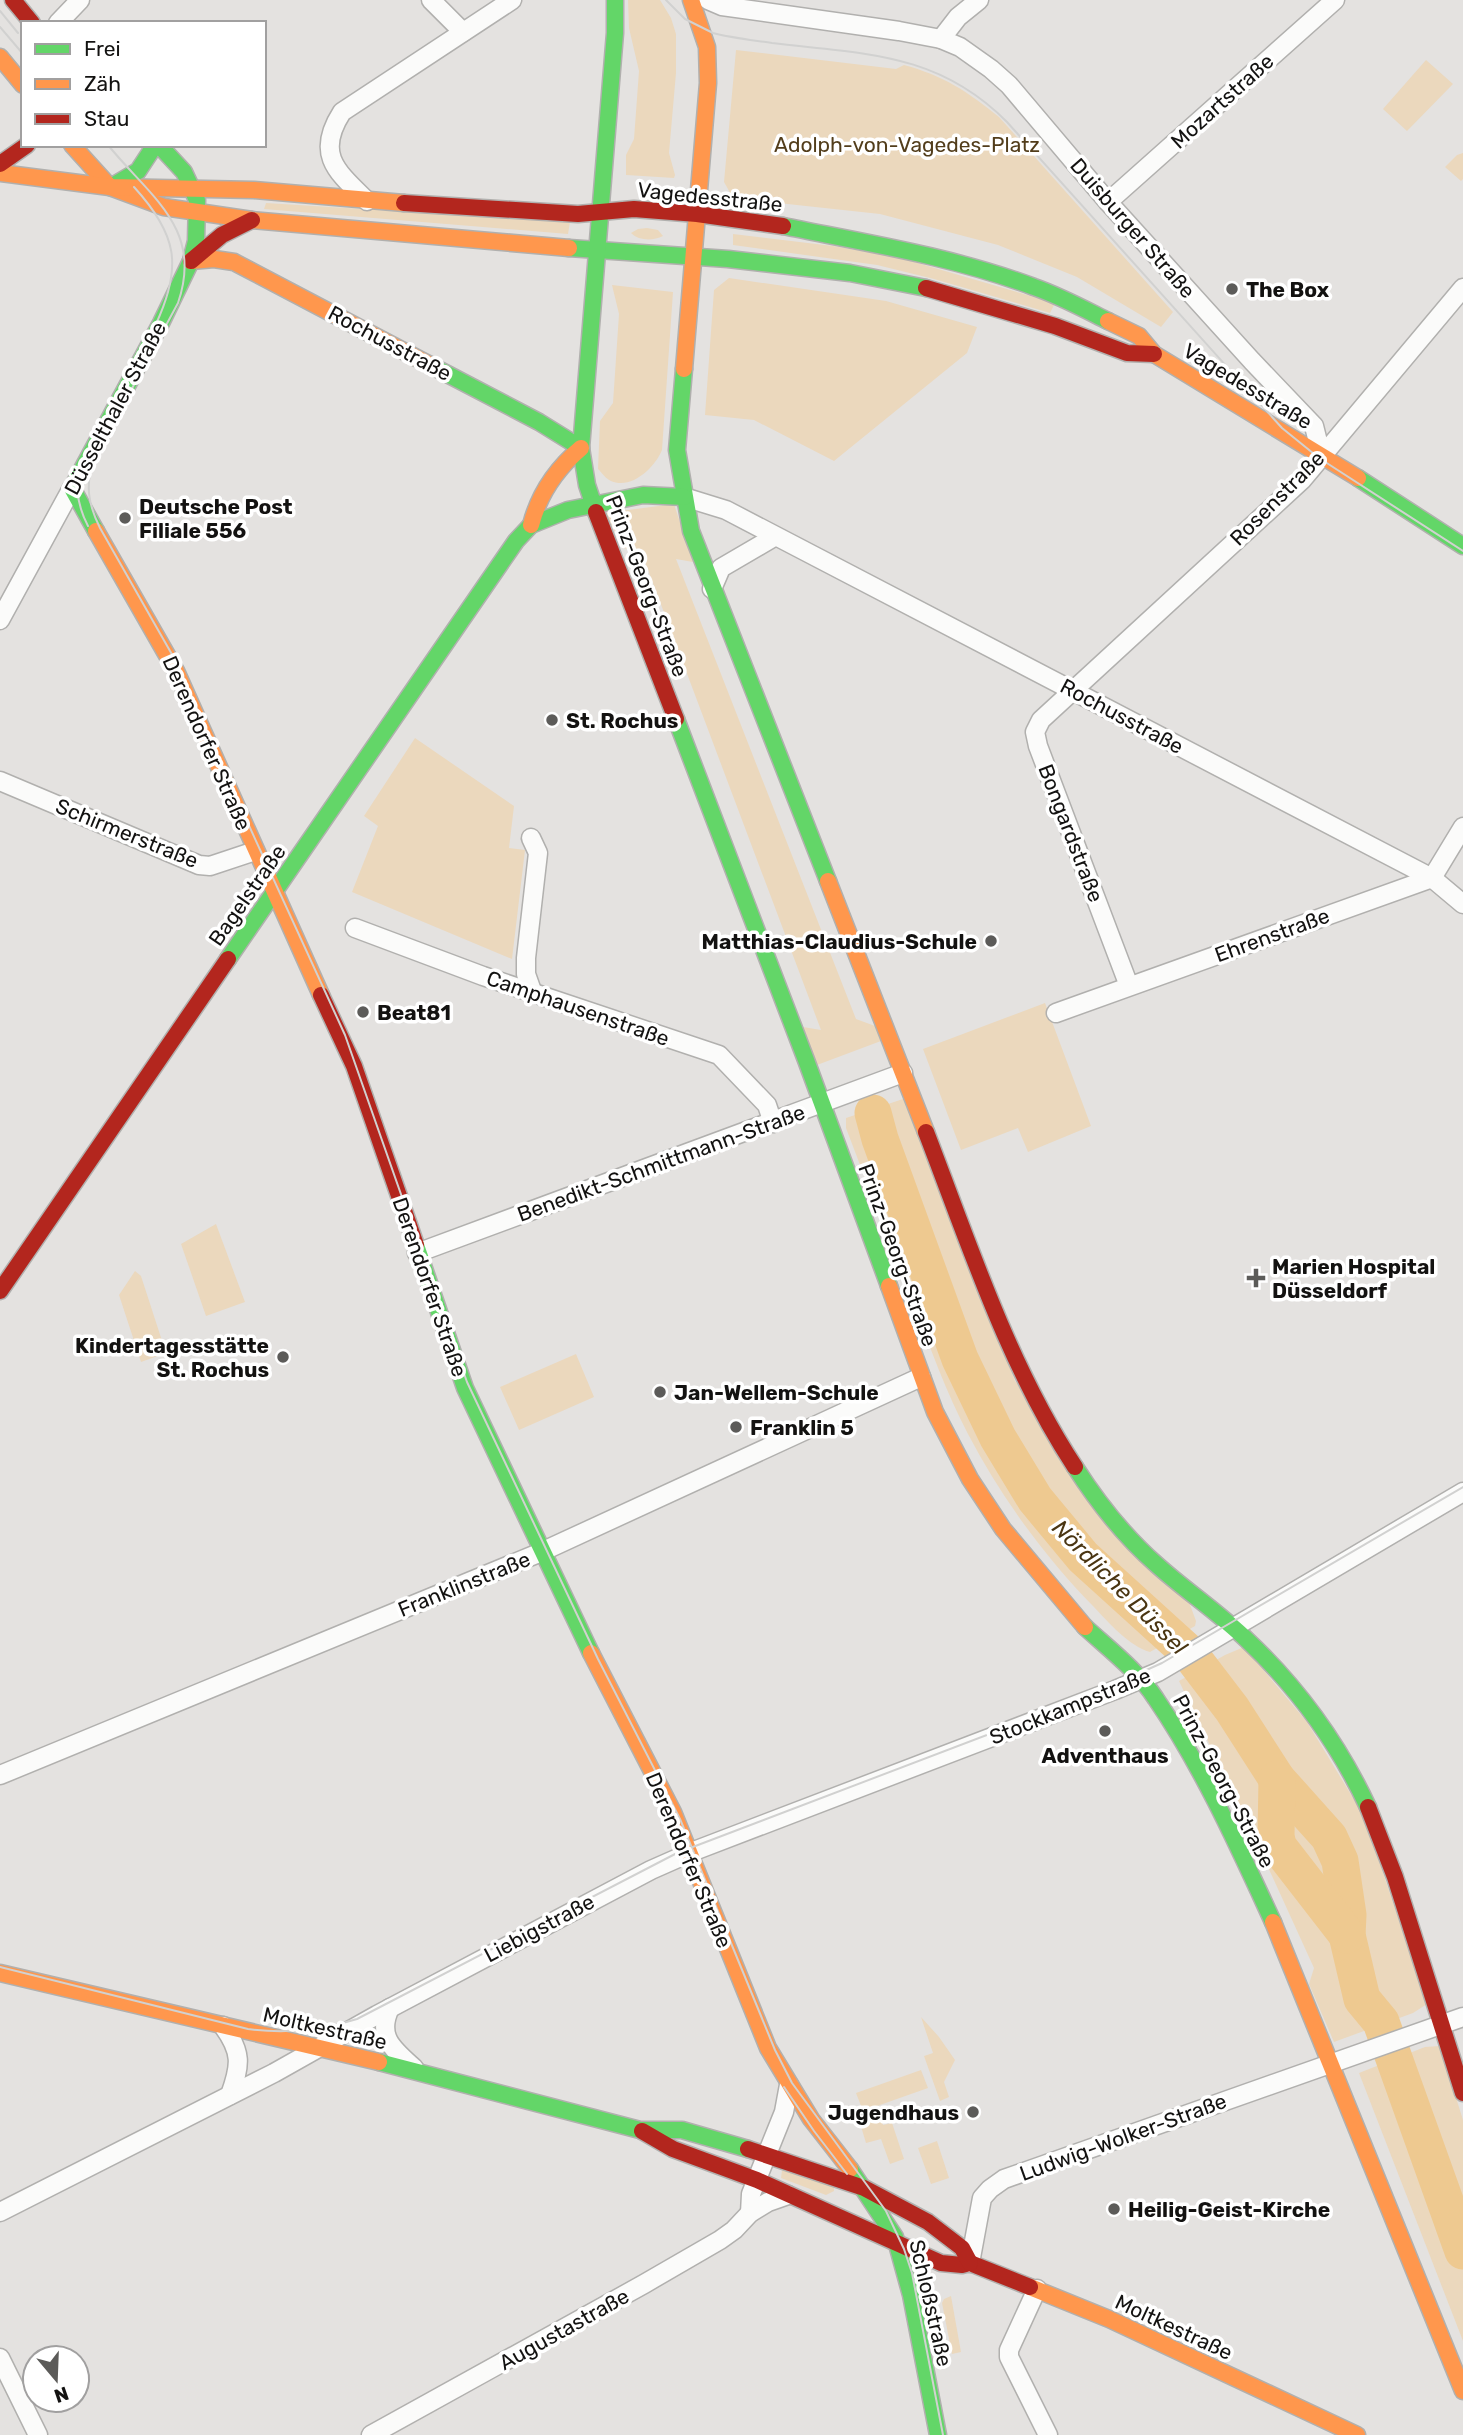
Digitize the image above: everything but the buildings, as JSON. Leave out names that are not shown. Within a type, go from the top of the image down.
[{"type":"main road","points":[[13,0],[30,21]]},
{"type":"main road","points":[[691,0],[707,47],[709,83],[677,450],[693,541],[1007,1341],[1051,1431],[1099,1502],[1125,1533],[1147,1556],[1234,1628],[1262,1655],[1314,1717],[1360,1787],[1384,1842],[1463,2093]]},
{"type":"main road","name":"Prinz-Georg-Straße","points":[[613,4],[615,33],[581,448],[592,504],[609,542],[921,1377],[953,1448],[1003,1529],[1075,1618],[1141,1680],[1169,1717],[1237,1842],[1332,2062],[1463,2391]]},
{"type":"main road","points":[[0,57],[21,83]]},
{"type":"main road","points":[[0,164],[24,147]]},
{"type":"main road","points":[[74,147],[110,187]]},
{"type":"main road","points":[[0,173],[110,187],[126,181],[144,166],[156,147]]},
{"type":"main road","points":[[159,147],[184,172],[193,187]]},
{"type":"main road","name":"Vagedesstraße","points":[[110,187],[147,202],[198,213],[252,220],[597,251],[784,264],[899,281],[998,308],[1127,353],[1154,355]]},
{"type":"main road","name":"Vagedesstraße","points":[[110,187],[254,190],[367,201],[578,214],[634,209],[697,214],[819,232],[1001,276],[1064,299],[1139,336],[1154,355],[1321,454]]},
{"type":"main road","name":"Düsselthaler Straße","points":[[72,488],[161,323],[191,261],[198,213],[193,187]]},
{"type":"main road","points":[[198,213],[222,200],[254,190]]},
{"type":"main road","points":[[191,261],[222,235],[252,220]]},
{"type":"main road","name":"Rochusstraße","points":[[191,261],[214,259],[234,262],[527,416],[581,448]]},
{"type":"main road","name":"Bagelstraße","points":[[531,525],[535,507],[550,483],[566,459],[581,448]]},
{"type":"main road","points":[[666,467],[677,450]]},
{"type":"main road","points":[[1321,454],[1463,546]]},
{"type":"main road","name":"Derendorfer Straße","points":[[72,488],[176,671],[354,1066],[465,1388],[607,1686],[673,1812],[768,2048],[811,2119],[864,2188]]},
{"type":"main road","name":"Rochusstraße","points":[[592,504],[648,489],[684,497]]},
{"type":"main road","name":"Bagelstraße","points":[[0,1291],[516,541],[531,525],[568,510],[592,504]]},
{"type":"main road","name":"Moltkestraße","points":[[0,1973],[416,2071],[640,2130],[682,2130],[768,2154],[864,2188],[928,2222],[952,2238],[962,2248],[970,2263]]},
{"type":"main road","name":"Moltkestraße","points":[[640,2130],[673,2149],[757,2180],[941,2263],[970,2263],[1109,2319],[1357,2435]]},
{"type":"main road","points":[[806,2203],[819,2195],[829,2200],[839,2200],[864,2188]]},
{"type":"main road","name":"Schloßstraße","points":[[864,2188],[884,2217],[898,2245],[914,2305],[938,2435]]},
{"type":"main road","points":[[898,2245],[921,2233],[940,2232]]},
{"type":"street","points":[[60,21],[80,0]]},
{"type":"street","points":[[431,0],[463,32]]},
{"type":"street","points":[[367,201],[344,178],[332,161],[329,141],[331,129],[342,112],[512,0]]},
{"type":"street","name":"Duisburger Straße","points":[[708,0],[723,6],[941,39],[960,47],[991,69],[1009,85],[1108,202],[1314,426],[1321,454]]},
{"type":"street","points":[[941,39],[958,17],[979,0]]},
{"type":"street","name":"Mozartstraße","points":[[1108,202],[1335,0]]},
{"type":"street","name":"Rosenstraße","points":[[1072,690],[1302,480],[1321,454],[1463,288]]},
{"type":"street","name":"Düsselthaler Straße","points":[[0,620],[72,488]]},
{"type":"street","name":"Rochusstraße","points":[[684,497],[726,510],[1432,878],[1463,904]]},
{"type":"street","points":[[712,589],[720,568],[774,537]]},
{"type":"street","name":"Bongardstraße","points":[[1072,690],[1041,720],[1035,732],[1129,986]]},
{"type":"street","name":"Schirmerstraße","points":[[0,782],[199,865],[210,866],[255,851]]},
{"type":"street","points":[[1432,878],[1463,827]]},
{"type":"street","points":[[531,838],[538,853],[526,958],[526,974],[532,991]]},
{"type":"street","name":"Ehrenstraße","points":[[1056,1013],[1432,878]]},
{"type":"street","name":"Camphausenstraße","points":[[355,928],[483,976],[719,1055],[762,1099],[773,1123]]},
{"type":"street","name":"Benedikt-Schmittmann-Straße","points":[[417,1253],[904,1073]]},
{"type":"street","name":"Franklinstraße","points":[[0,1775],[543,1552],[921,1377]]},
{"type":"street","name":"Stockkampstraße","points":[[690,1852],[1141,1680],[1463,1492]]},
{"type":"street","name":"Liebigstraße","points":[[0,2212],[230,2095],[651,1870],[690,1852]]},
{"type":"street","points":[[390,2008],[384,2024],[386,2037],[416,2071]]},
{"type":"street","name":"Ludwig-Wolker-Straße","points":[[970,2263],[982,2198],[1004,2179],[1463,2017]]},
{"type":"street","points":[[223,2026],[235,2042],[238,2057],[237,2076],[230,2095]]},
{"type":"street","points":[[750,2213],[751,2194],[784,2112],[789,2085]]},
{"type":"street","name":"Augustastraße","points":[[372,2435],[720,2240],[750,2213],[788,2194]]},
{"type":"street","points":[[1037,2289],[1009,2350],[1009,2357],[1048,2435]]},
{"type":"street","points":[[0,2358],[38,2435]]},
{"type":"green space","points":[[628,0],[660,0],[671,18],[676,34],[676,73],[669,153],[674,178],[626,175],[626,155],[634,139],[639,71],[629,28]]},
{"type":"green space","name":"Adolph-von-Vagedes-Platz","points":[[736,50],[896,69],[904,65],[954,85],[999,117],[1173,312],[1161,327],[1077,277],[998,245],[880,214],[733,198],[724,182]]},
{"type":"green space","points":[[1426,60],[1453,84],[1407,131],[1383,109]]},
{"type":"green space","points":[[1463,153],[1461,181],[1445,167],[1457,155]]},
{"type":"green space","points":[[266,203],[570,222],[568,234],[264,209]]},
{"type":"green space","points":[[647,228],[658,230],[663,236],[646,239],[631,233]]},
{"type":"green space","points":[[733,234],[897,257],[1055,303],[1050,313],[877,265],[733,245]]},
{"type":"green space","points":[[729,278],[886,301],[977,327],[967,353],[834,461],[754,420],[705,415],[714,290]]},
{"type":"green space","points":[[612,285],[673,292],[662,450],[642,475],[635,480],[619,483],[609,480],[598,469],[600,421],[613,403],[619,314]]},
{"type":"green space","points":[[674,504],[693,562],[676,559],[856,1019],[875,1026],[881,1041],[817,1065],[803,1027],[821,1030],[642,554],[624,548],[605,513]]},
{"type":"green space","points":[[415,738],[514,806],[509,848],[525,850],[512,959],[352,892],[378,826],[364,816]]},
{"type":"green space","points":[[1045,1003],[1091,1126],[1028,1152],[1018,1128],[961,1150],[923,1049]]},
{"type":"green space","points":[[906,1098],[1015,1381],[1189,1602],[1196,1621],[1195,1626],[1150,1652],[1134,1645],[1112,1626],[1041,1546],[1009,1503],[968,1434],[953,1402],[846,1128],[846,1118]]},
{"type":"green space","points":[[216,1224],[245,1302],[206,1316],[181,1244]]},
{"type":"green space","points":[[135,1271],[141,1276],[166,1353],[141,1362],[119,1295]]},
{"type":"green space","points":[[576,1354],[594,1397],[519,1430],[500,1387]]},
{"type":"green space","points":[[1244,1647],[1307,1722],[1364,1816],[1427,2004],[1413,2013],[1334,2042],[1309,1984],[1314,1968],[1179,1681]]},
{"type":"green space","points":[[921,2017],[955,2060],[944,2082],[949,2097],[940,2101],[924,2056],[933,2053]]},
{"type":"green space","points":[[1440,2046],[1463,2120],[1463,2341],[1359,2073],[1425,2047]]},
{"type":"green space","points":[[921,2070],[928,2088],[863,2111],[856,2093]]},
{"type":"green space","points":[[880,2116],[883,2125],[892,2123],[904,2159],[890,2164],[881,2139],[866,2143],[860,2123]]},
{"type":"green space","points":[[937,2141],[949,2178],[931,2184],[918,2148]]},
{"type":"green space","points":[[782,2170],[834,2187],[834,2191],[826,2195],[781,2178]]},
{"type":"green space","points":[[951,2296],[961,2352],[952,2354],[942,2303]]},
{"type":"waterway","name":"Nördliche Düssel","points":[[873,1113],[960,1359],[998,1438],[1035,1499],[1083,1557],[1190,1654],[1232,1709],[1277,1779],[1329,1837],[1340,1861],[1348,1915],[1347,1935],[1362,1999],[1381,2022],[1463,2251]]},
{"type":"waterway","name":"Nördliche Düssel","points":[[1277,1779],[1278,1846],[1347,1935]]},
{"type":"tram line","points":[[666,0],[685,19],[713,33],[898,60],[927,69],[981,99],[1007,122],[1282,428],[1319,458],[1463,551]]},
{"type":"tram line","points":[[0,11],[18,33]]},
{"type":"tram line","points":[[0,27],[21,52]]},
{"type":"tram line","points":[[110,147],[168,215],[178,233],[184,254],[184,277],[178,303],[94,459],[89,486],[93,511],[178,665],[345,1035],[467,1382],[598,1659],[680,1819],[775,2050],[792,2083],[886,2211],[904,2249],[912,2273],[943,2435]]},
{"type":"tram line","points":[[134,187],[159,220],[171,251],[170,285],[156,324]]},
{"type":"tram line","points":[[86,453],[79,472],[78,499],[88,526]]},
{"type":"tram line","points":[[0,1967],[248,2029],[303,2030],[357,2019],[677,1853],[1084,1698],[1162,1663],[1463,1487]]},
{"type":"tram line","points":[[784,2087],[847,2174]]},
{"type":"traffic: fast","points":[[596,512],[587,485],[581,448],[615,33],[615,0]]},
{"type":"traffic: fast","points":[[111,187],[138,171],[154,147]]},
{"type":"traffic: fast","points":[[96,531],[72,488],[161,323],[191,261],[196,241],[197,200],[184,172],[161,147]]},
{"type":"traffic: fast","points":[[783,226],[910,252],[1004,276],[1072,303],[1108,321]]},
{"type":"traffic: fast","points":[[569,248],[728,259],[850,273],[926,288]]},
{"type":"traffic: fast","points":[[430,365],[539,422],[581,448]]},
{"type":"traffic: fast","points":[[684,369],[677,450],[691,531],[828,881]]},
{"type":"traffic: fast","points":[[1358,478],[1463,546]]},
{"type":"traffic: fast","points":[[228,959],[516,541],[531,525],[568,510],[643,495],[684,497]]},
{"type":"traffic: fast","points":[[676,719],[889,1286]]},
{"type":"traffic: fast","points":[[416,1245],[465,1388],[591,1653]]},
{"type":"traffic: fast","points":[[1075,1467],[1134,1543],[1168,1575],[1236,1630],[1283,1677],[1330,1739],[1368,1807]]},
{"type":"traffic: fast","points":[[1085,1627],[1141,1679],[1173,1725],[1219,1808],[1273,1922]]},
{"type":"traffic: fast","points":[[379,2062],[640,2130],[682,2130],[748,2149]]},
{"type":"traffic: fast","points":[[850,2169],[895,2237],[911,2295],[938,2435]]},
{"type":"traffic: slow","points":[[684,369],[708,83],[707,47],[691,0]]},
{"type":"traffic: slow","points":[[0,57],[21,83]]},
{"type":"traffic: slow","points":[[74,147],[110,187],[164,207],[252,220],[569,248]]},
{"type":"traffic: slow","points":[[0,173],[110,187],[254,190],[404,203]]},
{"type":"traffic: slow","points":[[191,261],[214,259],[234,262],[430,365]]},
{"type":"traffic: slow","points":[[1108,321],[1139,336],[1154,354],[1358,478]]},
{"type":"traffic: slow","points":[[531,525],[550,483],[581,448]]},
{"type":"traffic: slow","points":[[96,531],[176,671],[321,995]]},
{"type":"traffic: slow","points":[[828,881],[926,1132]]},
{"type":"traffic: slow","points":[[889,1286],[935,1412],[970,1479],[1003,1529],[1085,1627]]},
{"type":"traffic: slow","points":[[591,1653],[673,1812],[768,2048],[811,2119],[850,2169]]},
{"type":"traffic: slow","points":[[1273,1922],[1463,2391]]},
{"type":"traffic: slow","points":[[0,1973],[379,2062]]},
{"type":"traffic: slow","points":[[1030,2287],[1109,2319],[1357,2435]]},
{"type":"traffic: jam","points":[[13,0],[30,21]]},
{"type":"traffic: jam","points":[[0,164],[24,147]]},
{"type":"traffic: jam","points":[[404,203],[578,214],[634,209],[697,214],[783,226]]},
{"type":"traffic: jam","points":[[191,261],[222,235],[252,220]]},
{"type":"traffic: jam","points":[[926,288],[1055,326],[1127,353],[1154,354]]},
{"type":"traffic: jam","points":[[596,512],[676,719]]},
{"type":"traffic: jam","points":[[0,1291],[228,959]]},
{"type":"traffic: jam","points":[[321,995],[354,1066],[416,1245]]},
{"type":"traffic: jam","points":[[926,1132],[1010,1346],[1051,1428],[1075,1467]]},
{"type":"traffic: jam","points":[[1368,1807],[1395,1877],[1463,2093]]},
{"type":"traffic: jam","points":[[642,2131],[673,2149],[757,2180],[941,2263],[970,2263],[1030,2287]]},
{"type":"traffic: jam","points":[[748,2149],[864,2188],[928,2222],[962,2248],[970,2263]]},
{"type":"place","name":"The Box","points":[[1232,289]]},
{"type":"place","name":"Deutsche Post Filiale 556","points":[[125,518]]},
{"type":"place","name":"St. Rochus","points":[[552,720]]},
{"type":"place","name":"Matthias-Claudius-Schule","points":[[991,941]]},
{"type":"place","name":"Beat81","points":[[363,1012]]},
{"type":"place","name":"Marien Hospital Düsseldorf","points":[[1256,1278]]},
{"type":"place","name":"Kindertagesstätte St. Rochus","points":[[283,1357]]},
{"type":"place","name":"Jan-Wellem-Schule","points":[[660,1392]]},
{"type":"place","name":"Franklin 5","points":[[736,1427]]},
{"type":"place","name":"Adventhaus","points":[[1105,1731]]},
{"type":"place","name":"Jugendhaus","points":[[973,2112]]},
{"type":"place","name":"Heilig-Geist-Kirche","points":[[1114,2209]]}]
